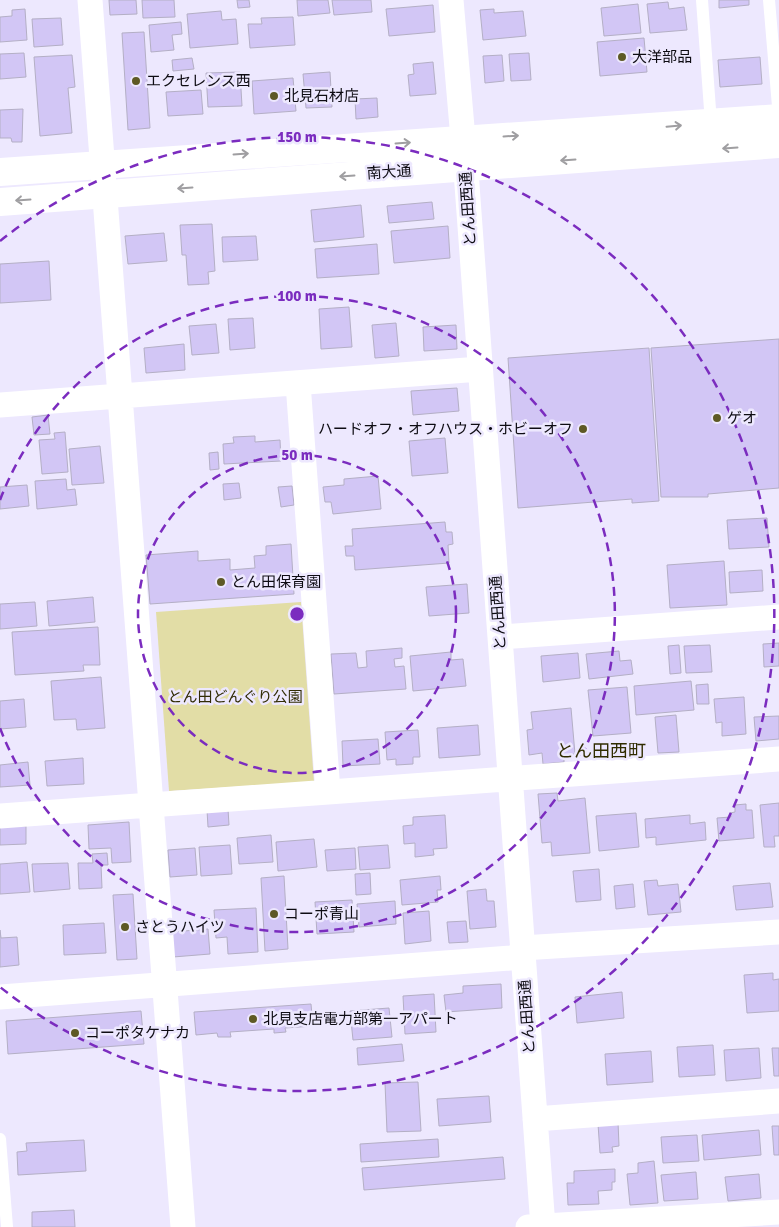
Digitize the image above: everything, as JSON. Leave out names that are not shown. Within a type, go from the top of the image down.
[{"type":"street","points":[[90,0],[183,1227]]},
{"type":"street","name":"とん田西通","points":[[451,0],[463,139],[535,1119],[538,1227]]},
{"type":"street","name":"南大通","points":[[0,172],[779,118]]},
{"type":"street","name":"南大通","points":[[0,202],[779,144]]},
{"type":"street","points":[[0,405],[480,369]]},
{"type":"street","points":[[298,383],[328,792]]},
{"type":"street","points":[[500,637],[779,617]]},
{"type":"street","points":[[0,816],[779,759]]},
{"type":"street","points":[[0,997],[166,985],[522,952],[779,932]]},
{"type":"street","points":[[535,1119],[779,1101]]},
{"type":"street","points":[[538,1227],[779,1212]]},
{"type":"lane","points":[[702,0],[710,123]]},
{"type":"lane","points":[[769,0],[779,118]]},
{"type":"lane","points":[[0,1139],[7,1227]]},
{"type":"green space","name":"とん田どんぐり公園","points":[[301,602],[314,782],[169,791],[156,612]]},
{"type":"building","points":[[109,0],[136,0],[137,14],[110,15]]},
{"type":"building","points":[[142,0],[174,0],[175,17],[143,18]]},
{"type":"building","points":[[237,0],[249,0],[250,7],[238,8]]},
{"type":"building","points":[[297,0],[328,0],[330,13],[298,16]]},
{"type":"building","points":[[332,0],[371,0],[372,12],[334,15]]},
{"type":"building","points":[[719,0],[749,0],[749,5],[719,8]]},
{"type":"building","points":[[668,2],[669,9],[684,7],[687,30],[650,33],[647,4]]},
{"type":"building","points":[[638,4],[641,33],[604,36],[601,8]]},
{"type":"building","points":[[433,5],[435,32],[389,36],[386,9]]},
{"type":"building","points":[[25,9],[27,40],[0,42],[0,17],[12,16],[12,10]]},
{"type":"building","points":[[494,9],[494,13],[523,11],[526,36],[483,40],[480,10]]},
{"type":"building","points":[[221,11],[222,20],[236,19],[238,44],[190,48],[187,14]]},
{"type":"building","points":[[293,17],[295,45],[250,48],[248,24],[262,24],[261,18]]},
{"type":"building","points":[[61,18],[63,45],[34,47],[32,19]]},
{"type":"building","points":[[181,22],[182,34],[172,35],[174,50],[151,52],[149,25]]},
{"type":"building","name":"エクセレンス西","points":[[144,32],[150,128],[128,130],[122,33]]},
{"type":"building","name":"大洋部品","points":[[644,38],[647,72],[600,76],[597,42]]},
{"type":"building","points":[[24,53],[26,77],[0,79],[0,54]]},
{"type":"building","points":[[529,53],[531,80],[511,81],[509,54]]},
{"type":"building","points":[[72,55],[75,87],[68,88],[72,133],[40,136],[34,57]]},
{"type":"building","points":[[502,55],[504,81],[485,83],[483,56]]},
{"type":"building","points":[[760,57],[762,84],[720,87],[718,60]]},
{"type":"building","points":[[192,58],[194,69],[173,71],[172,60]]},
{"type":"building","points":[[433,62],[436,94],[410,96],[408,75],[414,74],[413,64]]},
{"type":"building","points":[[240,72],[242,106],[208,107],[206,73]]},
{"type":"building","points":[[330,72],[332,107],[306,108],[303,74]]},
{"type":"building","name":"北見石材店","points":[[293,78],[296,111],[254,114],[252,81]]},
{"type":"building","points":[[201,90],[203,114],[168,116],[166,92]]},
{"type":"building","points":[[377,98],[378,117],[356,119],[355,99]]},
{"type":"building","points":[[23,109],[22,142],[12,142],[11,138],[0,138],[0,110]]},
{"type":"building","points":[[432,202],[434,219],[389,223],[387,206]]},
{"type":"building","points":[[361,205],[364,237],[314,242],[311,210]]},
{"type":"building","points":[[212,224],[215,271],[208,272],[209,284],[188,285],[186,255],[182,255],[180,225]]},
{"type":"building","points":[[448,226],[450,258],[394,263],[391,231]]},
{"type":"building","points":[[164,233],[167,261],[128,264],[125,236]]},
{"type":"building","points":[[256,236],[258,260],[223,262],[222,237]]},
{"type":"building","points":[[377,244],[379,274],[317,278],[315,249]]},
{"type":"building","points":[[49,261],[51,300],[0,303],[0,264]]},
{"type":"building","points":[[349,307],[352,347],[321,349],[319,309]]},
{"type":"building","points":[[253,318],[255,348],[230,350],[228,319]]},
{"type":"building","points":[[396,323],[399,356],[375,358],[372,325]]},
{"type":"building","points":[[216,324],[219,353],[192,355],[189,326]]},
{"type":"building","points":[[456,325],[457,349],[424,351],[423,327]]},
{"type":"building","name":"ゲオ","points":[[779,339],[779,488],[708,494],[708,497],[661,497],[651,348]]},
{"type":"building","points":[[184,344],[185,370],[146,373],[144,348]]},
{"type":"building","name":"ハードオフ・オフハウス・ホビーオフ","points":[[649,348],[659,501],[632,503],[632,499],[518,508],[508,358]]},
{"type":"building","points":[[457,388],[459,411],[413,415],[411,391]]},
{"type":"building","points":[[48,415],[50,434],[34,435],[32,417]]},
{"type":"building","points":[[65,432],[68,472],[42,474],[39,440],[55,439],[54,433]]},
{"type":"building","points":[[255,436],[255,442],[280,440],[281,461],[224,464],[223,444],[234,443],[233,437]]},
{"type":"building","points":[[445,438],[448,473],[412,476],[409,441]]},
{"type":"building","points":[[100,446],[104,483],[72,485],[69,449]]},
{"type":"building","points":[[218,452],[219,469],[210,470],[209,453]]},
{"type":"building","points":[[378,476],[381,509],[333,514],[331,502],[325,502],[323,487],[344,485],[344,479]]},
{"type":"building","points":[[66,479],[67,490],[75,489],[77,505],[37,509],[35,481]]},
{"type":"building","points":[[239,483],[241,498],[224,500],[223,484]]},
{"type":"building","points":[[27,485],[29,506],[0,509],[0,487]]},
{"type":"building","points":[[292,486],[294,505],[281,507],[278,487]]},
{"type":"building","points":[[767,518],[769,547],[729,549],[727,520]]},
{"type":"building","points":[[445,522],[446,532],[452,532],[453,544],[448,545],[449,563],[355,570],[354,556],[346,556],[345,546],[353,546],[352,529]]},
{"type":"building","name":"とん田保育園","points":[[291,544],[294,594],[150,604],[146,555],[198,551],[198,561],[230,559],[230,570],[255,568],[254,556],[266,555],[266,546]]},
{"type":"building","points":[[724,561],[727,605],[670,608],[667,565]]},
{"type":"building","points":[[762,570],[763,591],[730,593],[729,572]]},
{"type":"building","points":[[467,584],[469,613],[429,616],[426,587]]},
{"type":"building","points":[[93,597],[95,622],[49,626],[47,601]]},
{"type":"building","points":[[35,602],[37,626],[0,629],[0,604]]},
{"type":"building","points":[[98,627],[100,665],[83,665],[84,671],[15,675],[12,632]]},
{"type":"building","points":[[779,643],[779,666],[764,667],[763,644]]},
{"type":"building","points":[[679,645],[681,673],[670,674],[668,646]]},
{"type":"building","points":[[710,645],[712,672],[686,673],[684,646]]},
{"type":"building","points":[[402,648],[402,658],[394,659],[395,667],[404,666],[406,689],[334,694],[331,654],[356,653],[358,668],[367,667],[366,651]]},
{"type":"building","points":[[619,651],[620,661],[631,660],[633,674],[589,679],[586,654]]},
{"type":"building","points":[[451,652],[451,660],[463,659],[466,686],[413,691],[410,656]]},
{"type":"building","points":[[578,653],[580,678],[543,682],[541,656]]},
{"type":"building","points":[[101,677],[105,728],[77,730],[76,719],[54,720],[51,681]]},
{"type":"building","points":[[691,681],[694,710],[636,715],[634,686]]},
{"type":"building","points":[[708,684],[709,704],[697,704],[696,685]]},
{"type":"building","points":[[627,687],[631,733],[593,736],[588,690]]},
{"type":"building","points":[[744,697],[746,734],[722,736],[722,722],[716,723],[714,699]]},
{"type":"building","points":[[24,699],[26,727],[0,729],[0,701]]},
{"type":"building","points":[[571,708],[575,754],[564,755],[564,762],[543,764],[542,753],[529,755],[527,730],[533,729],[531,712]]},
{"type":"building","points":[[676,715],[679,752],[658,753],[655,717]]},
{"type":"building","points":[[779,716],[779,739],[756,741],[754,717]]},
{"type":"building","points":[[478,725],[480,755],[439,758],[437,728]]},
{"type":"building","points":[[418,730],[420,757],[413,757],[413,764],[396,765],[396,759],[387,760],[385,732]]},
{"type":"building","points":[[378,739],[380,764],[343,766],[342,741]]},
{"type":"building","points":[[83,758],[84,784],[47,786],[45,761]]},
{"type":"building","points":[[28,762],[30,785],[0,787],[0,765]]},
{"type":"building","points":[[557,793],[558,801],[585,798],[590,853],[552,856],[551,842],[542,843],[538,794]]},
{"type":"building","points":[[779,803],[779,836],[774,836],[775,847],[764,847],[760,805]]},
{"type":"building","points":[[746,804],[746,810],[752,810],[754,838],[719,841],[717,818],[731,817],[730,813],[735,812],[735,805]]},
{"type":"building","points":[[228,809],[229,825],[208,827],[207,810]]},
{"type":"building","points":[[636,813],[639,847],[599,851],[596,816]]},
{"type":"building","points":[[445,815],[447,848],[433,849],[434,855],[415,857],[415,843],[404,844],[403,826],[413,825],[413,817]]},
{"type":"building","points":[[690,815],[690,824],[705,822],[706,840],[656,845],[656,837],[646,838],[645,819]]},
{"type":"building","points":[[129,822],[131,862],[112,863],[111,848],[89,849],[88,825]]},
{"type":"building","points":[[0,826],[26,826],[26,844],[0,845]]},
{"type":"building","points":[[271,835],[273,862],[239,864],[237,838]]},
{"type":"building","points":[[314,839],[317,867],[278,871],[276,842]]},
{"type":"building","points":[[230,845],[232,874],[201,876],[199,847]]},
{"type":"building","points":[[388,845],[390,868],[360,870],[358,847]]},
{"type":"building","points":[[195,848],[197,875],[170,877],[168,850]]},
{"type":"building","points":[[355,848],[356,869],[327,871],[325,850]]},
{"type":"building","points":[[107,853],[108,865],[101,865],[102,888],[79,889],[78,863],[93,863],[92,854]]},
{"type":"building","points":[[27,862],[30,892],[0,894],[0,864]]},
{"type":"building","points":[[68,863],[70,889],[34,892],[32,864]]},
{"type":"building","points":[[599,869],[601,900],[576,902],[573,871]]},
{"type":"building","points":[[370,873],[371,894],[356,895],[355,874]]},
{"type":"building","name":"コーポ青山","points":[[284,876],[288,949],[265,951],[261,878]]},
{"type":"building","points":[[440,876],[441,890],[437,890],[438,902],[402,905],[400,880]]},
{"type":"building","points":[[657,880],[658,886],[678,884],[681,912],[648,915],[644,881]]},
{"type":"building","points":[[770,883],[773,907],[736,910],[733,886]]},
{"type":"building","points":[[633,884],[635,907],[616,909],[614,886]]},
{"type":"building","points":[[486,889],[487,901],[494,901],[496,927],[470,929],[467,891]]},
{"type":"building","name":"さとうハイツ","points":[[133,894],[137,959],[117,960],[113,895]]},
{"type":"building","points":[[352,900],[354,932],[317,934],[315,902]]},
{"type":"building","points":[[395,901],[396,924],[359,927],[357,904]]},
{"type":"building","points":[[256,908],[258,952],[228,954],[227,937],[216,938],[214,910]]},
{"type":"building","points":[[429,911],[431,941],[405,944],[403,913]]},
{"type":"building","points":[[466,921],[468,942],[449,943],[447,922]]},
{"type":"building","points":[[104,923],[106,953],[64,955],[63,925]]},
{"type":"building","points":[[208,929],[210,954],[173,957],[172,932]]},
{"type":"building","points":[[0,930],[1,938],[17,937],[19,965],[0,967]]},
{"type":"building","points":[[773,973],[773,980],[779,979],[779,1011],[747,1013],[744,975]]},
{"type":"building","points":[[501,984],[502,1008],[446,1012],[444,995],[463,993],[463,986]]},
{"type":"building","points":[[622,992],[624,1018],[577,1023],[575,997]]},
{"type":"building","points":[[434,994],[436,1032],[405,1034],[403,996]]},
{"type":"building","name":"北見支店電力部第一アパート","points":[[311,1004],[313,1026],[285,1028],[286,1032],[274,1033],[274,1029],[230,1032],[231,1037],[218,1037],[217,1033],[196,1035],[194,1012]]},
{"type":"building","points":[[389,1008],[392,1037],[353,1040],[350,1011]]},
{"type":"building","name":"コーポタケナカ","points":[[141,1011],[144,1044],[8,1054],[6,1021]]},
{"type":"building","points":[[402,1044],[404,1061],[358,1065],[357,1048]]},
{"type":"building","points":[[713,1045],[715,1075],[679,1077],[677,1047]]},
{"type":"building","points":[[759,1048],[761,1078],[726,1081],[724,1050]]},
{"type":"building","points":[[772,1048],[779,1048],[779,1076],[774,1076]]},
{"type":"building","points":[[651,1051],[653,1082],[607,1085],[605,1054]]},
{"type":"building","points":[[418,1082],[421,1131],[387,1132],[385,1083]]},
{"type":"building","points":[[489,1096],[491,1122],[439,1126],[437,1099]]},
{"type":"building","points":[[618,1122],[619,1146],[612,1147],[613,1152],[600,1153],[598,1124]]},
{"type":"building","points":[[772,1126],[779,1126],[779,1155],[774,1155]]},
{"type":"building","points":[[759,1130],[761,1155],[704,1160],[702,1135]]},
{"type":"building","points":[[697,1135],[699,1161],[663,1163],[661,1137]]},
{"type":"building","points":[[438,1139],[439,1157],[361,1162],[360,1144]]},
{"type":"building","points":[[84,1140],[86,1171],[18,1175],[17,1152],[27,1151],[26,1143]]},
{"type":"building","points":[[503,1157],[505,1179],[364,1190],[362,1168]]},
{"type":"building","points":[[654,1161],[658,1203],[630,1205],[627,1174],[638,1173],[638,1163]]},
{"type":"building","points":[[615,1169],[615,1182],[612,1182],[612,1190],[598,1191],[599,1204],[568,1205],[567,1183],[574,1183],[574,1171]]},
{"type":"building","points":[[696,1172],[698,1199],[664,1201],[661,1175]]},
{"type":"building","points":[[759,1174],[761,1198],[728,1201],[725,1177]]},
{"type":"building","points":[[74,1210],[75,1227],[32,1227],[32,1212]]},
{"type":"place","name":"大洋部品","points":[[622,57]]},
{"type":"place","name":"エクセレンス西","points":[[136,81]]},
{"type":"place","name":"北見石材店","points":[[274,96]]},
{"type":"place","name":"ゲオ","points":[[717,418]]},
{"type":"place","name":"ハードオフ・オフハウス・ホビーオフ","points":[[583,429]]},
{"type":"place","name":"とん田保育園","points":[[221,582]]},
{"type":"place","name":"コーポ青山","points":[[274,914]]},
{"type":"place","name":"さとうハイツ","points":[[125,927]]},
{"type":"place","name":"北見支店電力部第一アパート","points":[[253,1019]]},
{"type":"place","name":"コーポタケナカ","points":[[75,1033]]},
{"type":"district","name":"とん田西町","points":[[601,751]]}]
